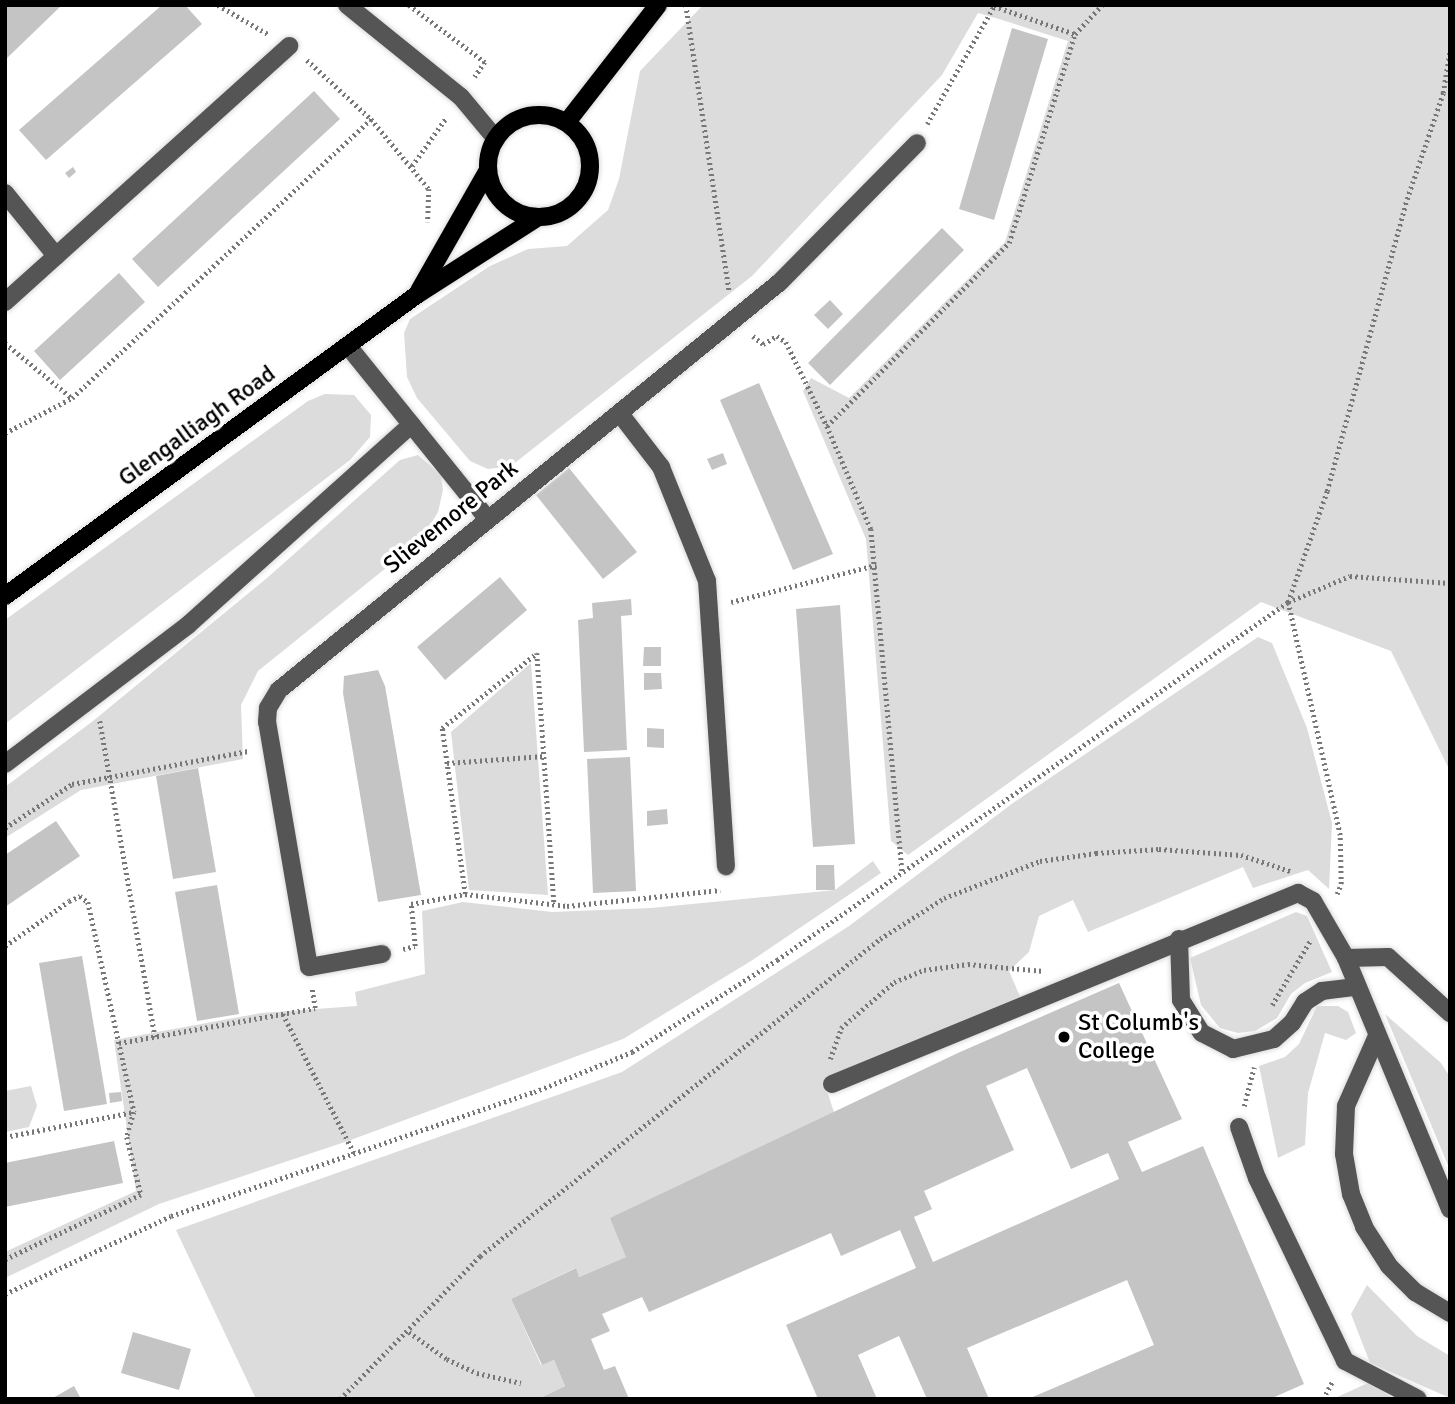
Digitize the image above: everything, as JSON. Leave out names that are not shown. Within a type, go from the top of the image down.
[{"type":"main road","points":[[567,122],[658,5]]},
{"type":"main road","points":[[528,116],[552,116],[567,122],[588,148],[589,181],[569,208],[537,218],[506,206],[495,193],[488,170],[496,139],[506,126],[528,116]]},
{"type":"main road","name":"Glengalliagh Road","points":[[418,294],[488,170]]},
{"type":"main road","name":"Glengalliagh Road","points":[[5,596],[418,294],[537,218]]},
{"type":"street","points":[[347,5],[461,97],[496,139]]},
{"type":"street","points":[[5,302],[289,46]]},
{"type":"street","name":"Slievemore Park","points":[[309,967],[270,747],[268,708],[279,690],[486,517],[621,415],[780,282],[917,143]]},
{"type":"street","points":[[5,193],[56,256]]},
{"type":"street","points":[[348,346],[486,517]]},
{"type":"street","points":[[621,415],[661,467],[707,581],[726,866]]},
{"type":"street","points":[[5,764],[188,625],[411,425]]},
{"type":"street","points":[[832,1084],[1298,893],[1314,901],[1346,958],[1450,1209]]},
{"type":"street","points":[[1179,940],[1181,1000],[1202,1033],[1233,1049],[1274,1039],[1292,1023],[1305,1002],[1322,991],[1356,987]]},
{"type":"street","points":[[309,967],[382,954]]},
{"type":"street","points":[[1346,958],[1388,957],[1450,1013]]},
{"type":"street","points":[[1377,1035],[1346,1106],[1344,1154],[1351,1194],[1364,1227],[1389,1266],[1415,1292],[1450,1313]]},
{"type":"street","points":[[1239,1128],[1257,1178],[1345,1361],[1418,1399]]},
{"type":"path","points":[[218,5],[289,46],[332,79],[372,120],[429,188],[428,223],[449,242]]},
{"type":"path","points":[[409,5],[485,62],[412,166]]},
{"type":"path","points":[[686,5],[724,279],[734,321],[763,344],[777,336],[786,342],[827,426],[870,528],[876,565],[902,872]]},
{"type":"path","points":[[827,426],[1010,243],[1075,34],[1102,5]]},
{"type":"path","points":[[917,143],[993,6],[1075,34]]},
{"type":"path","points":[[1288,602],[1331,478],[1404,212],[1443,93],[1450,50]]},
{"type":"path","points":[[5,433],[72,398],[372,120]]},
{"type":"path","points":[[5,343],[72,398]]},
{"type":"path","points":[[708,607],[876,565]]},
{"type":"path","points":[[5,1294],[171,1216],[534,1092],[632,1052],[777,960],[1288,602],[1350,576],[1450,583]]},
{"type":"path","points":[[465,894],[442,727],[537,653],[554,904]]},
{"type":"path","points":[[93,697],[111,776],[155,1037]]},
{"type":"path","points":[[5,828],[72,784],[270,747]]},
{"type":"path","points":[[447,763],[544,756]]},
{"type":"path","points":[[341,1399],[480,1256],[880,939],[943,898],[1040,862],[1159,849],[1241,855],[1268,861],[1302,879]]},
{"type":"path","points":[[382,954],[415,946],[411,904],[465,894],[554,904],[642,901],[729,889],[726,866]]},
{"type":"path","points":[[5,946],[69,901],[80,896],[88,902],[134,1112],[127,1138],[141,1195],[5,1260]]},
{"type":"path","points":[[832,1084],[829,1051],[841,1028],[894,982],[924,970],[968,964],[1028,967],[1081,980]]},
{"type":"path","points":[[119,1043],[315,1008],[309,967]]},
{"type":"path","points":[[283,1014],[354,1153]]},
{"type":"path","points":[[5,1137],[134,1112]]},
{"type":"path","points":[[409,1332],[477,1373],[520,1383]]},
{"type":"shaded area","points":[[703,5],[1450,5],[1450,771],[1391,651],[1261,602],[908,855],[891,841],[866,539],[803,391],[811,378],[849,398],[1005,242],[1068,41],[999,19],[978,13],[942,75],[752,276],[511,466],[488,469],[470,461],[417,398],[407,377],[404,333],[410,319],[490,266],[528,249],[567,246],[608,210],[619,179],[640,71]]},
{"type":"shaded area","points":[[325,394],[354,395],[371,415],[370,437],[350,460],[5,724],[5,620],[308,401]]},
{"type":"shaded area","points":[[418,455],[441,475],[443,490],[438,512],[422,539],[258,671],[241,705],[243,759],[81,790],[5,838],[5,787],[93,721],[267,578],[400,460]]},
{"type":"shaded area","points":[[1258,637],[1272,643],[1307,728],[1332,823],[1329,889],[1308,870],[1253,888],[1243,867],[1088,932],[1073,900],[1039,916],[1029,952],[1009,971],[1022,1001],[825,1085],[834,1112],[626,1257],[579,1277],[575,1268],[511,1299],[541,1365],[554,1360],[565,1386],[538,1399],[256,1399],[176,1230],[622,1072],[849,926],[1013,803]]},
{"type":"shaded area","points":[[531,663],[548,895],[469,890],[451,732]]},
{"type":"shaded area","points":[[873,861],[881,873],[751,961],[623,1039],[348,1141],[159,1204],[5,1278],[5,1252],[136,1191],[114,1040],[261,1013],[357,1006],[355,992],[425,974],[422,911],[463,902],[552,912],[651,908],[835,890]]},
{"type":"shaded area","points":[[1296,912],[1307,916],[1332,972],[1305,983],[1291,994],[1277,1018],[1255,1031],[1238,1033],[1220,1028],[1201,1005],[1190,958]]},
{"type":"shaded area","points":[[1317,1006],[1338,1006],[1348,1012],[1356,1033],[1346,1040],[1325,1033],[1308,1093],[1305,1145],[1278,1158],[1259,1066],[1285,1057],[1299,1044]]},
{"type":"shaded area","points":[[1385,1014],[1441,1063],[1450,1077],[1450,1170]]},
{"type":"shaded area","points":[[31,1086],[37,1106],[29,1127],[5,1132],[5,1091]]},
{"type":"shaded area","points":[[1367,1285],[1417,1336],[1450,1356],[1450,1398],[1370,1363],[1351,1314]]},
{"type":"shaded area","points":[[1370,1382],[1394,1399],[1333,1399]]},
{"type":"building","points":[[5,5],[62,5],[5,60]]},
{"type":"building","points":[[162,5],[185,5],[202,24],[46,160],[19,130]]},
{"type":"building","points":[[1012,28],[1048,39],[994,220],[959,209]]},
{"type":"building","points":[[314,91],[340,119],[158,287],[132,259]]},
{"type":"building","points":[[73,167],[76,172],[69,178],[65,173]]},
{"type":"building","points":[[942,228],[964,250],[830,385],[808,363]]},
{"type":"building","points":[[119,273],[145,302],[60,380],[34,351]]},
{"type":"building","points":[[830,300],[843,314],[828,329],[814,315]]},
{"type":"building","points":[[759,383],[833,554],[793,570],[720,400]]},
{"type":"building","points":[[723,453],[727,464],[712,470],[707,459]]},
{"type":"building","points":[[569,468],[637,552],[603,579],[536,495]]},
{"type":"building","points":[[500,577],[527,610],[445,680],[417,647]]},
{"type":"building","points":[[631,599],[632,615],[621,616],[627,750],[584,752],[578,620],[593,618],[592,603]]},
{"type":"building","points":[[840,605],[855,844],[813,847],[796,609]]},
{"type":"building","points":[[644,647],[661,647],[661,666],[643,666]]},
{"type":"building","points":[[378,670],[385,686],[421,895],[378,902],[343,693],[344,676]]},
{"type":"building","points":[[644,673],[661,673],[662,689],[644,690]]},
{"type":"building","points":[[647,728],[664,729],[664,748],[647,747]]},
{"type":"building","points":[[630,757],[636,891],[593,893],[587,759]]},
{"type":"building","points":[[198,768],[216,872],[173,879],[156,776]]},
{"type":"building","points":[[667,809],[668,824],[647,826],[647,811]]},
{"type":"building","points":[[56,821],[80,856],[5,907],[5,855]]},
{"type":"building","points":[[816,865],[834,865],[835,890],[816,890]]},
{"type":"building","points":[[217,885],[239,1014],[197,1021],[175,892]]},
{"type":"building","points":[[82,956],[107,1104],[64,1111],[39,963]]},
{"type":"building","points":[[1119,983],[1182,1119],[1128,1142],[1142,1172],[1203,1146],[1304,1384],[1270,1399],[1028,1399],[1154,1345],[1127,1280],[967,1348],[989,1399],[927,1399],[899,1336],[858,1355],[877,1399],[818,1399],[786,1325],[916,1268],[900,1230],[841,1256],[831,1233],[649,1312],[642,1297],[602,1314],[610,1331],[591,1339],[604,1370],[615,1366],[629,1399],[538,1399],[565,1386],[554,1360],[542,1365],[511,1299],[576,1268],[579,1277],[626,1257],[610,1218],[960,1052]],"holes":[[[1027,1068],[1071,1169],[1108,1153],[1119,1179],[933,1262],[914,1217],[932,1209],[924,1191],[1014,1150],[986,1086]]]},
{"type":"building","points":[[121,1092],[122,1101],[110,1103],[109,1093]]},
{"type":"building","points":[[114,1141],[123,1183],[5,1207],[5,1163]]},
{"type":"building","points":[[133,1332],[191,1349],[179,1390],[121,1373]]},
{"type":"building","points":[[74,1386],[81,1399],[51,1399]]},
{"type":"place","name":"St Columb's College","points":[[1064,1037]]}]
